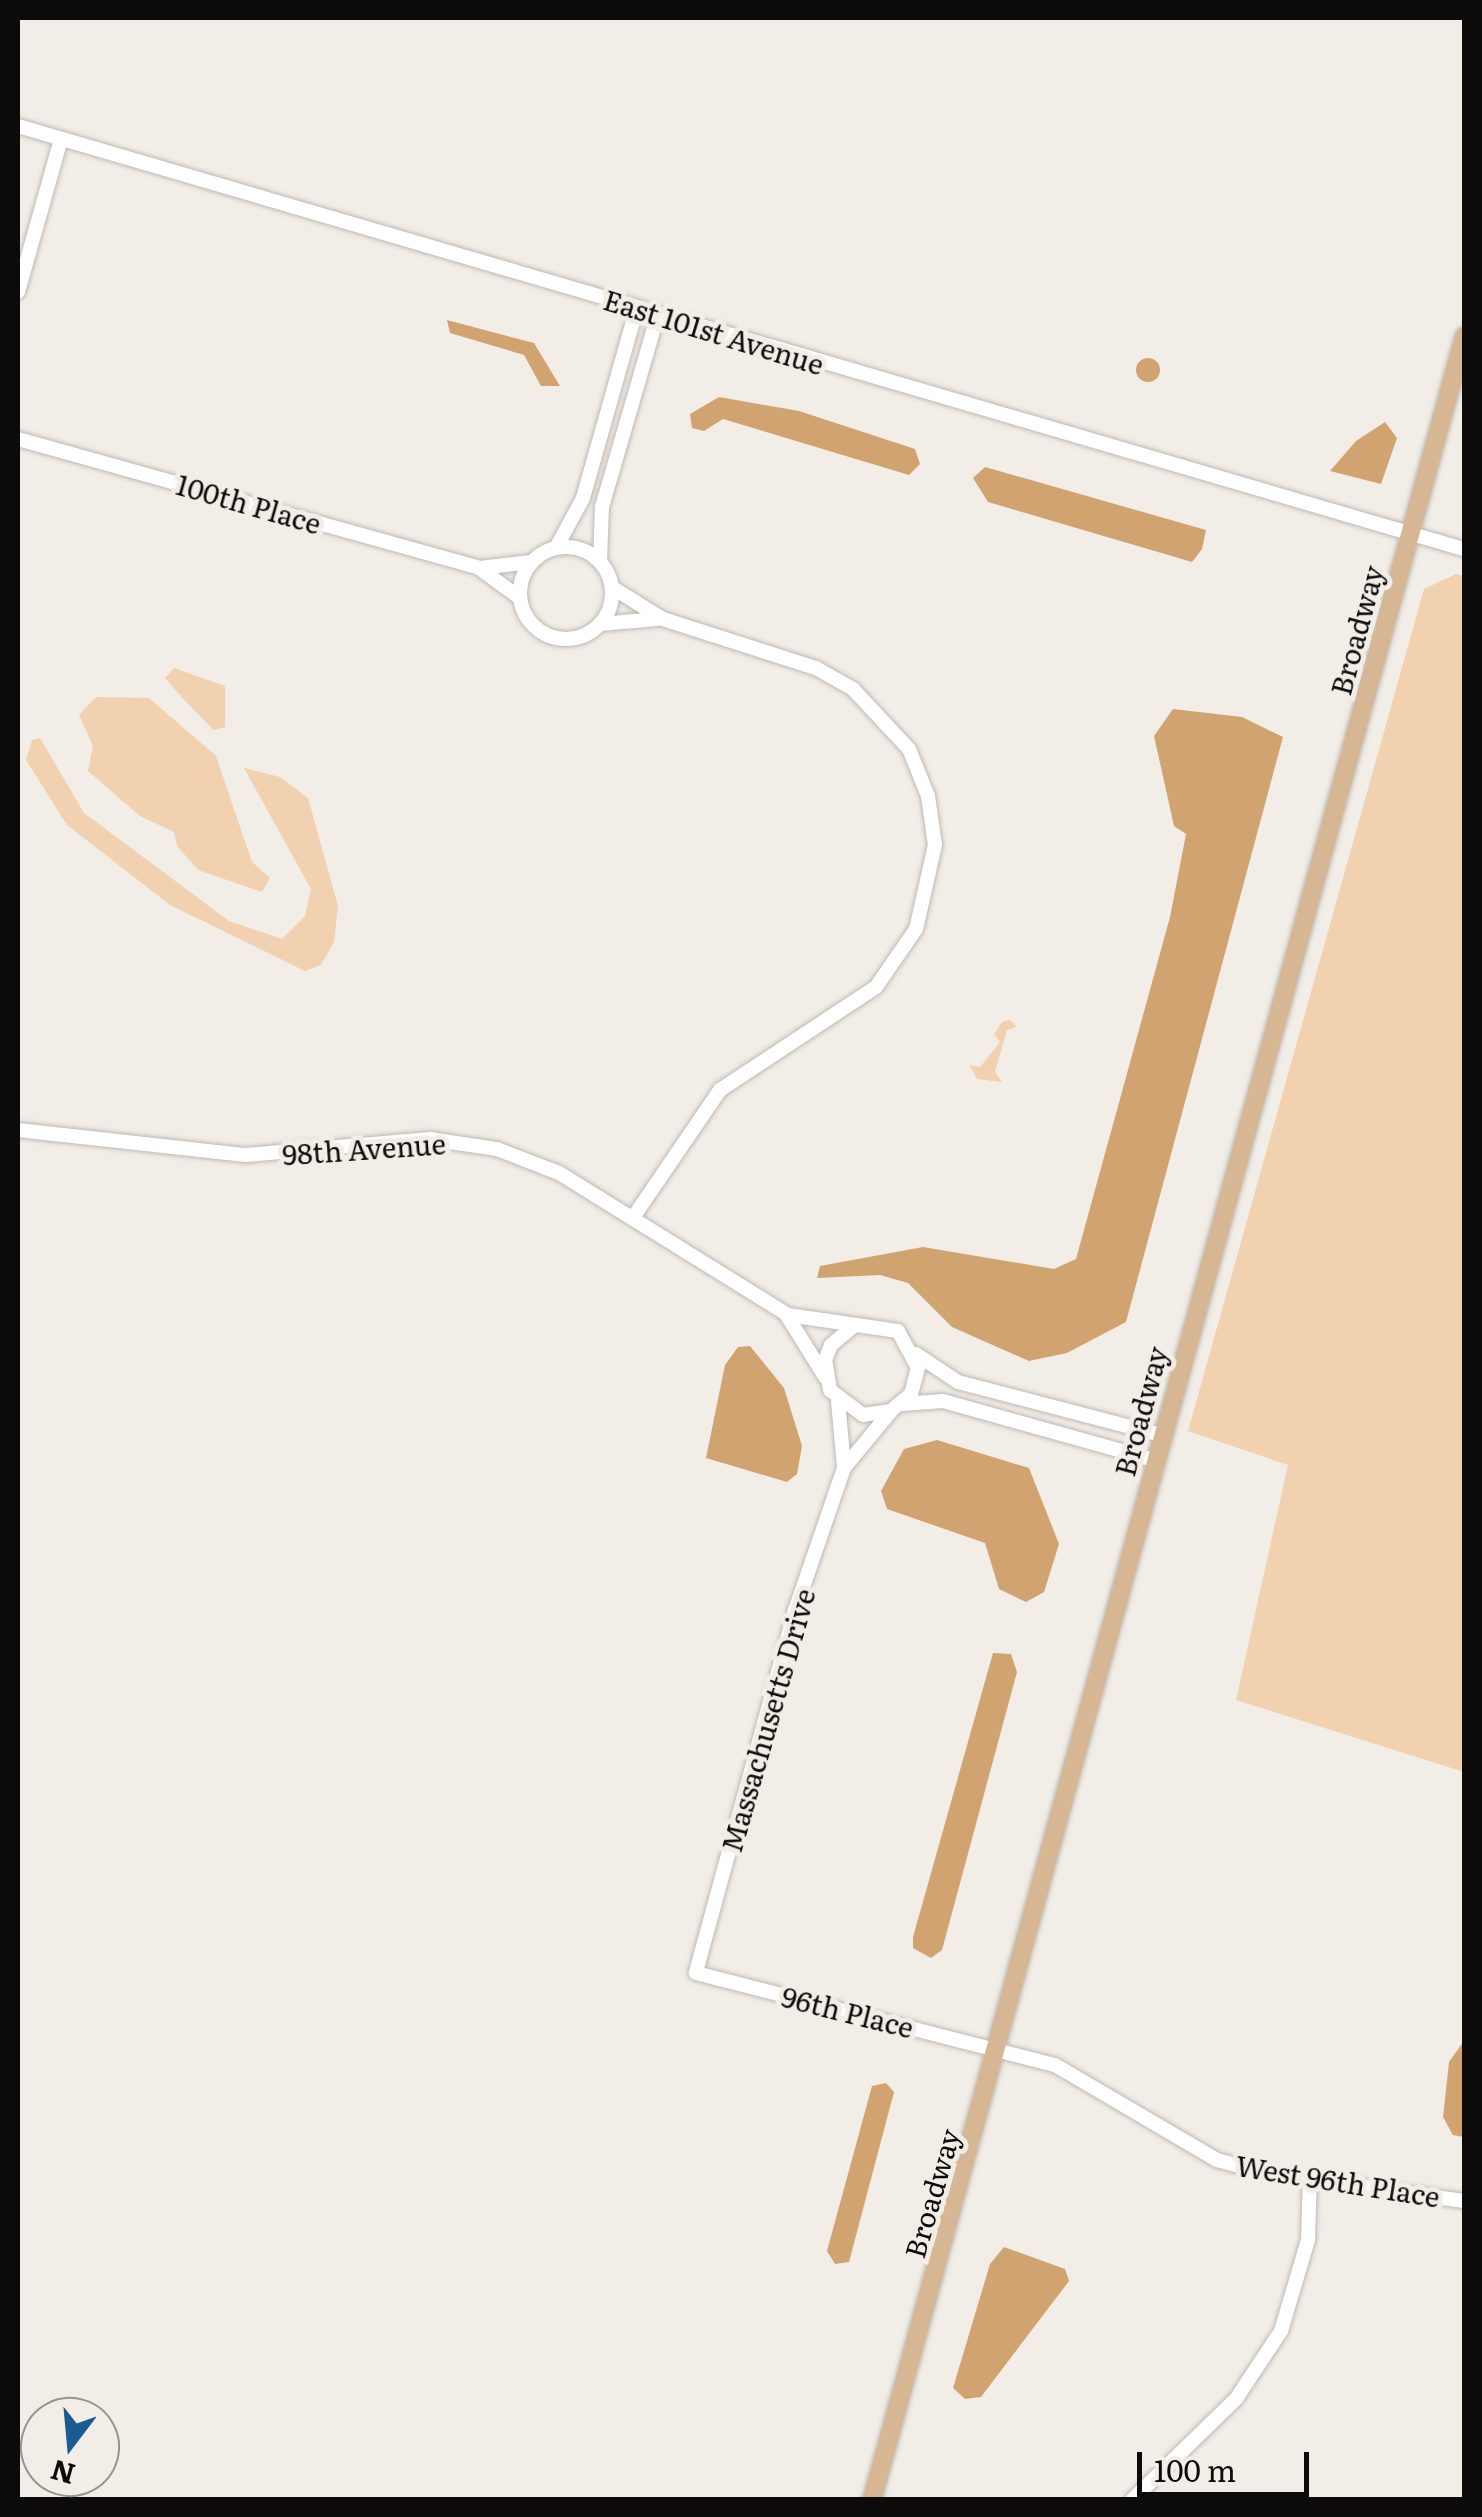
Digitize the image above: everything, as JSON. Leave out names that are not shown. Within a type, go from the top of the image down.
[{"type":"main road","name":"Broadway","points":[[872,2500],[1000,2050],[1155,1460],[1464,337]]},
{"type":"street","name":"East 101st Avenue","points":[[18,126],[1464,549]]},
{"type":"street","points":[[18,292],[61,139]]},
{"type":"street","points":[[612,588],[600,624],[586,635],[552,636],[526,615],[520,598],[532,562],[556,548],[583,498],[637,308]]},
{"type":"street","points":[[634,1216],[720,1090],[876,986],[916,930],[935,845],[928,796],[909,749],[853,689],[816,668],[663,619],[612,588],[600,560],[602,507],[658,314]]},
{"type":"street","name":"100th Place","points":[[18,439],[480,568],[520,598]]},
{"type":"street","points":[[556,548],[587,551],[600,560]]},
{"type":"street","name":"100th Place","points":[[480,568],[532,562]]},
{"type":"street","points":[[600,624],[663,619]]},
{"type":"street","name":"98th Avenue","points":[[18,1130],[246,1155],[430,1140],[468,1143],[527,1159],[634,1216],[786,1314],[856,1325],[885,1324],[916,1354],[958,1382],[1162,1435]]},
{"type":"street","name":"98th Avenue","points":[[786,1314],[838,1401]]},
{"type":"street","points":[[825,1376],[831,1346],[856,1325]]},
{"type":"street","points":[[844,1468],[916,1381],[916,1354]]},
{"type":"street","points":[[838,1401],[863,1415],[943,1401],[1155,1460]]},
{"type":"street","points":[[838,1401],[844,1468]]},
{"type":"street","name":"Massachusetts Drive","points":[[696,1973],[795,1610],[844,1468]]},
{"type":"street","name":"96th Place","points":[[696,1973],[1000,2050]]},
{"type":"street","name":"West 96th Place","points":[[1000,2050],[1055,2065],[1114,2094],[1174,2139],[1217,2160],[1464,2201]]},
{"type":"street","points":[[1132,2500],[1236,2398],[1274,2343],[1308,2240],[1310,2177]]},
{"type":"shaded area","points":[[447,320],[534,343],[560,386],[541,386],[524,355],[450,333]]},
{"type":"shaded area","points":[[1148,358],[1157,361],[1157,379],[1148,382],[1139,379],[1136,370],[1139,361]]},
{"type":"shaded area","points":[[719,397],[799,411],[915,449],[920,464],[909,475],[723,419],[704,431],[692,428],[690,414]]},
{"type":"shaded area","points":[[1385,422],[1397,438],[1381,484],[1330,471],[1356,441]]},
{"type":"shaded area","points":[[985,467],[1206,530],[1202,549],[1192,562],[988,502],[973,478]]},
{"type":"shaded area","points":[[1456,574],[1464,576],[1464,1772],[1236,1700],[1288,1465],[1188,1431],[1424,589]]},
{"type":"shaded area","points":[[174,668],[225,686],[225,727],[213,730],[165,678]]},
{"type":"shaded area","points":[[96,697],[149,698],[216,756],[252,862],[270,878],[262,892],[198,870],[177,846],[174,832],[140,816],[88,771],[93,746],[79,715]]},
{"type":"shaded area","points":[[1173,709],[1242,717],[1283,737],[1126,1322],[1067,1353],[1029,1361],[952,1327],[908,1283],[880,1275],[817,1278],[820,1266],[923,1247],[1054,1269],[1076,1259],[1170,917],[1186,834],[1174,826],[1154,736]]},
{"type":"shaded area","points":[[40,738],[84,813],[229,921],[282,939],[305,916],[311,889],[244,768],[280,777],[308,798],[338,906],[334,942],[321,965],[305,971],[170,905],[67,825],[26,760],[32,740]]},
{"type":"shaded area","points":[[1010,1020],[1017,1027],[1007,1030],[995,1072],[1002,1082],[977,1079],[969,1065],[980,1067],[1000,1042],[994,1034],[1002,1022]]},
{"type":"shaded area","points":[[750,1346],[784,1388],[802,1446],[797,1474],[787,1482],[706,1458],[725,1365],[738,1347]]},
{"type":"shaded area","points":[[937,1440],[1029,1468],[1059,1544],[1044,1592],[1026,1602],[999,1589],[985,1543],[887,1509],[881,1491],[904,1449]]},
{"type":"shaded area","points":[[993,1653],[1011,1654],[1017,1672],[942,1950],[931,1958],[913,1948],[913,1937]]},
{"type":"shaded area","points":[[1464,2041],[1464,2137],[1453,2135],[1443,2117],[1449,2062]]},
{"type":"shaded area","points":[[886,2083],[894,2092],[849,2262],[835,2264],[827,2251],[872,2086]]},
{"type":"shaded area","points":[[1004,2247],[1065,2269],[1069,2281],[981,2397],[965,2399],[953,2388],[990,2264]]}]
